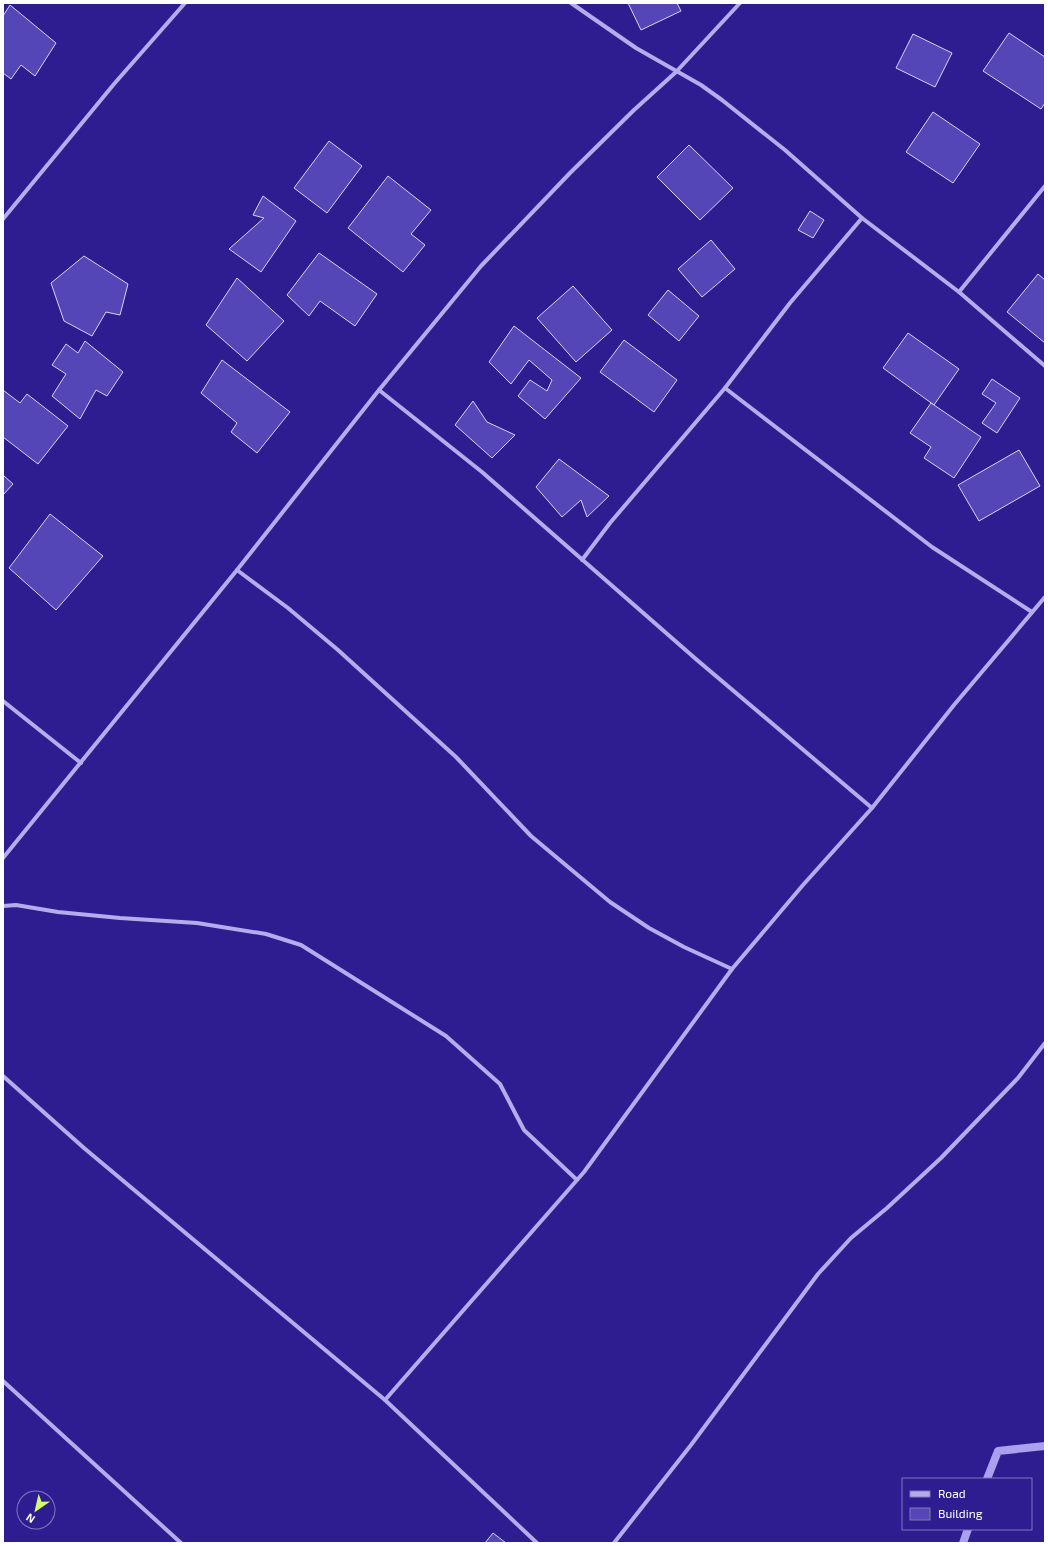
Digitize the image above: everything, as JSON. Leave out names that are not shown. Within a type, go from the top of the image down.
[{"type":"street","points":[[3,219],[114,84],[185,3]]},
{"type":"street","points":[[571,3],[636,48],[701,85],[722,100],[785,150],[862,218],[959,292],[1045,366]]},
{"type":"street","points":[[3,858],[237,570],[379,390],[481,266],[570,173],[629,115],[676,72],[740,3]]},
{"type":"street","points":[[959,292],[1045,186]]},
{"type":"street","points":[[582,560],[610,523],[725,388],[790,303],[862,218]]},
{"type":"street","points":[[725,388],[932,547],[1032,612]]},
{"type":"street","points":[[379,390],[482,472],[696,660],[872,808]]},
{"type":"street","points":[[237,570],[288,608],[338,650],[456,757],[531,836],[610,902],[670,940],[732,969]]},
{"type":"street","points":[[385,1400],[577,1180],[732,969],[872,808],[954,705],[1045,597]]},
{"type":"street","points":[[3,701],[81,763]]},
{"type":"street","points":[[3,906],[16,905],[58,912],[197,923],[266,934],[301,945],[446,1036],[500,1084],[524,1130],[577,1180]]},
{"type":"street","points":[[614,1543],[691,1445],[818,1274],[851,1238],[887,1208],[941,1158],[1018,1078],[1045,1043]]},
{"type":"street","points":[[3,1076],[90,1153],[385,1400],[537,1543]]},
{"type":"street","points":[[3,1381],[181,1543]]},
{"type":"building","points":[[628,3],[677,3],[681,11],[641,30]]},
{"type":"building","points":[[10,5],[56,43],[35,76],[21,65],[11,79],[3,73],[3,16]]},
{"type":"building","points":[[1009,33],[1045,57],[1045,103],[1041,109],[983,71]]},
{"type":"building","points":[[913,34],[952,53],[935,87],[896,68]]},
{"type":"building","points":[[933,112],[980,144],[953,183],[906,152]]},
{"type":"building","points":[[329,141],[362,166],[327,213],[294,188]]},
{"type":"building","points":[[689,145],[733,188],[700,220],[657,177]]},
{"type":"building","points":[[388,176],[431,210],[411,234],[425,245],[403,272],[348,228]]},
{"type":"building","points":[[263,196],[296,221],[261,272],[229,249],[264,218],[253,215]]},
{"type":"building","points":[[810,211],[824,220],[813,238],[798,230]]},
{"type":"building","points":[[711,240],[735,269],[702,297],[678,269]]},
{"type":"building","points":[[319,253],[377,294],[355,326],[320,301],[309,316],[287,295]]},
{"type":"building","points":[[84,256],[128,284],[120,315],[106,312],[92,336],[64,321],[51,283]]},
{"type":"building","points":[[1038,274],[1045,280],[1045,343],[1007,312]]},
{"type":"building","points":[[237,278],[284,321],[247,361],[206,325]]},
{"type":"building","points":[[573,286],[612,330],[576,362],[537,318]]},
{"type":"building","points":[[668,290],[699,316],[679,341],[648,315]]},
{"type":"building","points":[[514,326],[581,378],[545,419],[518,396],[530,380],[547,391],[552,380],[529,360],[511,384],[489,362]]},
{"type":"building","points":[[908,333],[959,369],[934,405],[883,368]]},
{"type":"building","points":[[624,340],[677,380],[654,412],[600,372]]},
{"type":"building","points":[[85,341],[123,372],[107,396],[96,390],[80,419],[52,396],[66,374],[52,365],[66,344],[78,353]]},
{"type":"building","points":[[222,360],[290,412],[257,453],[231,432],[237,423],[201,393]]},
{"type":"building","points":[[992,379],[1020,398],[997,433],[982,423],[996,403],[982,394]]},
{"type":"building","points":[[3,390],[20,403],[27,394],[68,426],[38,464],[3,437]]},
{"type":"building","points":[[473,401],[487,422],[515,435],[492,458],[455,425]]},
{"type":"building","points":[[931,403],[981,437],[954,478],[924,458],[931,447],[910,433]]},
{"type":"building","points":[[1019,450],[1040,486],[979,521],[958,485]]},
{"type":"building","points":[[559,459],[609,496],[587,517],[581,500],[562,517],[536,487]]},
{"type":"building","points":[[3,475],[13,484],[3,495]]},
{"type":"building","points":[[50,514],[103,556],[56,610],[9,568]]},
{"type":"building","points":[[493,1533],[506,1543],[485,1543]]},
{"type":"waterway","points":[[987,1478],[998,1451],[1045,1446]]},
{"type":"waterway","points":[[963,1543],[968,1530]]}]
